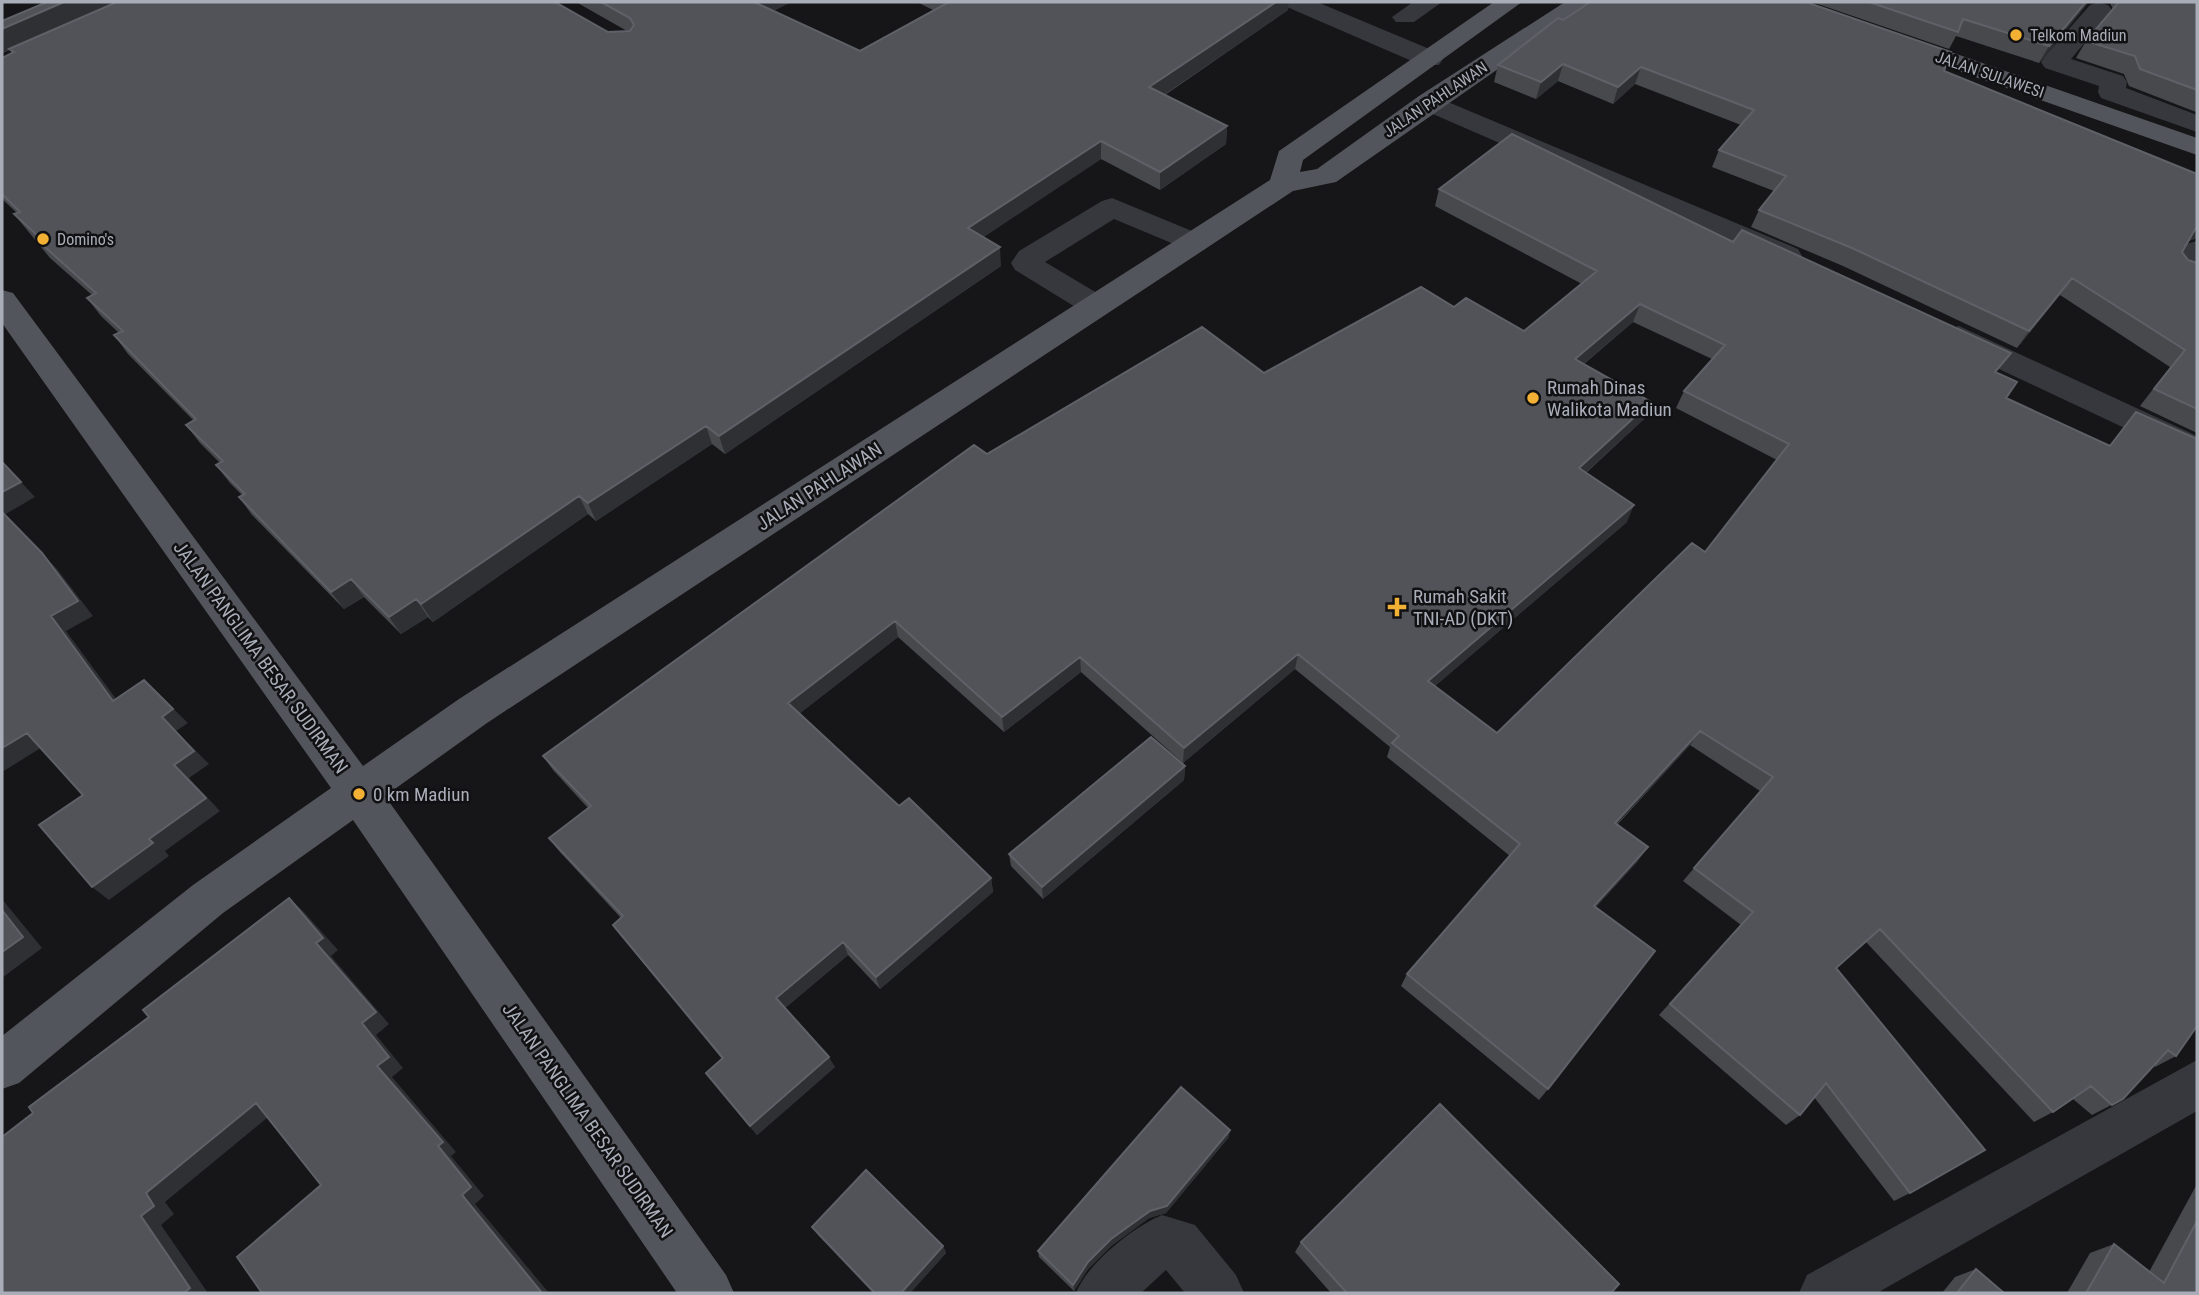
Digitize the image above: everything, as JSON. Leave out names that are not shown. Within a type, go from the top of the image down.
[{"type":"main road","name":"JALAN PAHLAWAN","points":[[1284,184],[1289,157],[1510,2]]},
{"type":"main road","name":"JALAN PAHLAWAN","points":[[2,1066],[208,900],[473,711],[1284,184],[1326,176],[1429,102],[1581,2]]},
{"type":"main road","name":"JALAN SULAWESI","points":[[1874,34],[2057,98],[2148,118],[2197,147]]},
{"type":"main road","name":"JALAN PANGLIMA BESAR SUDIRMAN","points":[[2,300],[359,794],[708,1293]]},
{"type":"street","points":[[1296,2],[1430,59]]},
{"type":"street","points":[[1405,17],[1430,2]]},
{"type":"street","points":[[2074,2],[2110,14],[2054,62],[2114,82],[2110,92],[2148,118],[2197,124]]},
{"type":"street","points":[[2057,98],[2079,71]]},
{"type":"street","points":[[1429,102],[1819,270]]},
{"type":"street","points":[[1096,306],[1026,263],[1112,207],[1193,243]]},
{"type":"street","points":[[1931,323],[2197,450]]},
{"type":"street","points":[[1825,1293],[1947,1228],[2197,1084]]},
{"type":"street","points":[[1102,1293],[1162,1240],[1177,1243],[1218,1293]]},
{"type":"building","points":[[47,2],[64,2],[2,29],[2,21]]},
{"type":"building","points":[[117,2],[555,2],[608,32],[630,31],[634,25],[630,18],[601,2],[754,2],[860,51],[949,2],[1276,2],[1149,87],[1227,126],[1160,172],[1101,141],[968,228],[1000,247],[719,436],[706,426],[588,503],[579,496],[421,604],[416,599],[389,617],[351,579],[331,592],[239,497],[245,494],[216,465],[223,461],[186,425],[196,419],[114,335],[123,331],[87,298],[96,293],[36,239],[39,237],[14,214],[20,212],[2,194],[2,58],[14,52],[9,49]]},
{"type":"building","points":[[1590,2],[1806,2],[1951,52],[1944,71],[2197,174],[2197,226],[2182,252],[2188,260],[2197,263],[2197,409],[2154,389],[2185,350],[2072,278],[2029,331],[1852,248],[1759,210],[1786,176],[1719,150],[1754,110],[1641,67],[1618,87],[1563,64],[1541,82],[1498,65],[1558,18],[1563,20]]},
{"type":"building","name":"Telkom Madiun","points":[[1869,2],[2086,2],[2049,46],[1963,19],[1958,32]]},
{"type":"building","points":[[2119,2],[2197,2],[2197,90],[2140,69],[2135,56],[2086,41]]},
{"type":"building","points":[[1512,134],[1733,242],[1742,230],[2011,353],[1995,372],[2017,382],[2006,398],[2110,446],[2136,412],[2197,439],[2197,1026],[2176,1056],[2168,1050],[2123,1099],[2112,1105],[2091,1086],[2053,1112],[1880,929],[1836,968],[1985,1150],[1910,1193],[1826,1083],[1800,1115],[1670,1004],[1753,912],[1694,868],[1773,777],[1700,731],[1615,823],[1648,847],[1594,906],[1655,951],[1548,1089],[1407,974],[1520,844],[1392,743],[1399,736],[1298,654],[1184,748],[1080,657],[1002,717],[895,621],[788,703],[899,806],[909,798],[991,878],[876,977],[843,942],[776,998],[829,1057],[750,1126],[706,1073],[723,1058],[613,925],[623,916],[549,838],[591,806],[543,756],[974,445],[987,454],[1202,327],[1264,373],[1421,287],[1454,307],[1466,298],[1524,331],[1597,271],[1439,189]],"holes":[[[1640,304],[1725,345],[1684,391],[1789,444],[1705,552],[1692,543],[1497,733],[1428,681],[1634,505],[1579,468],[1651,402],[1575,359]]]},
{"type":"building","points":[[2,462],[21,482],[2,492]]},
{"type":"building","points":[[2,512],[42,553],[78,601],[51,616],[113,701],[144,680],[173,709],[162,717],[194,751],[174,765],[206,798],[149,839],[153,843],[92,887],[39,825],[83,795],[27,733],[2,748]]},
{"type":"building","points":[[1151,737],[1185,766],[1042,887],[1009,854]]},
{"type":"building","points":[[289,898],[323,938],[316,943],[376,1012],[362,1023],[389,1057],[377,1066],[443,1142],[438,1146],[471,1187],[462,1195],[542,1293],[262,1293],[237,1257],[321,1185],[256,1103],[146,1193],[154,1206],[141,1216],[190,1288],[184,1293],[2,1293],[2,1137],[33,1113],[29,1107],[149,1017],[143,1010]]},
{"type":"building","points":[[2,910],[23,937],[2,952]]},
{"type":"building","points":[[1181,1087],[1230,1130],[1167,1206],[1150,1211],[1111,1239],[1088,1262],[1073,1285],[1038,1251]]},
{"type":"building","points":[[1440,1104],[1619,1284],[1611,1293],[1347,1293],[1301,1242]]},
{"type":"building","points":[[866,1170],[943,1246],[901,1293],[875,1293],[812,1227]]},
{"type":"building","points":[[2197,1221],[2197,1293],[2086,1293],[2114,1244],[2164,1283]]},
{"type":"building","points":[[1976,1269],[2004,1293],[1957,1293]]},
{"type":"place","name":"Telkom Madiun","points":[[2016,35]]},
{"type":"place","name":"Domino's","points":[[43,239]]},
{"type":"place","name":"Rumah Dinas Walikota Madiun","points":[[1533,398]]},
{"type":"place","name":"Rumah Sakit TNI-AD (DKT)","points":[[1397,607]]},
{"type":"place","name":"0 km Madiun","points":[[359,794]]}]
